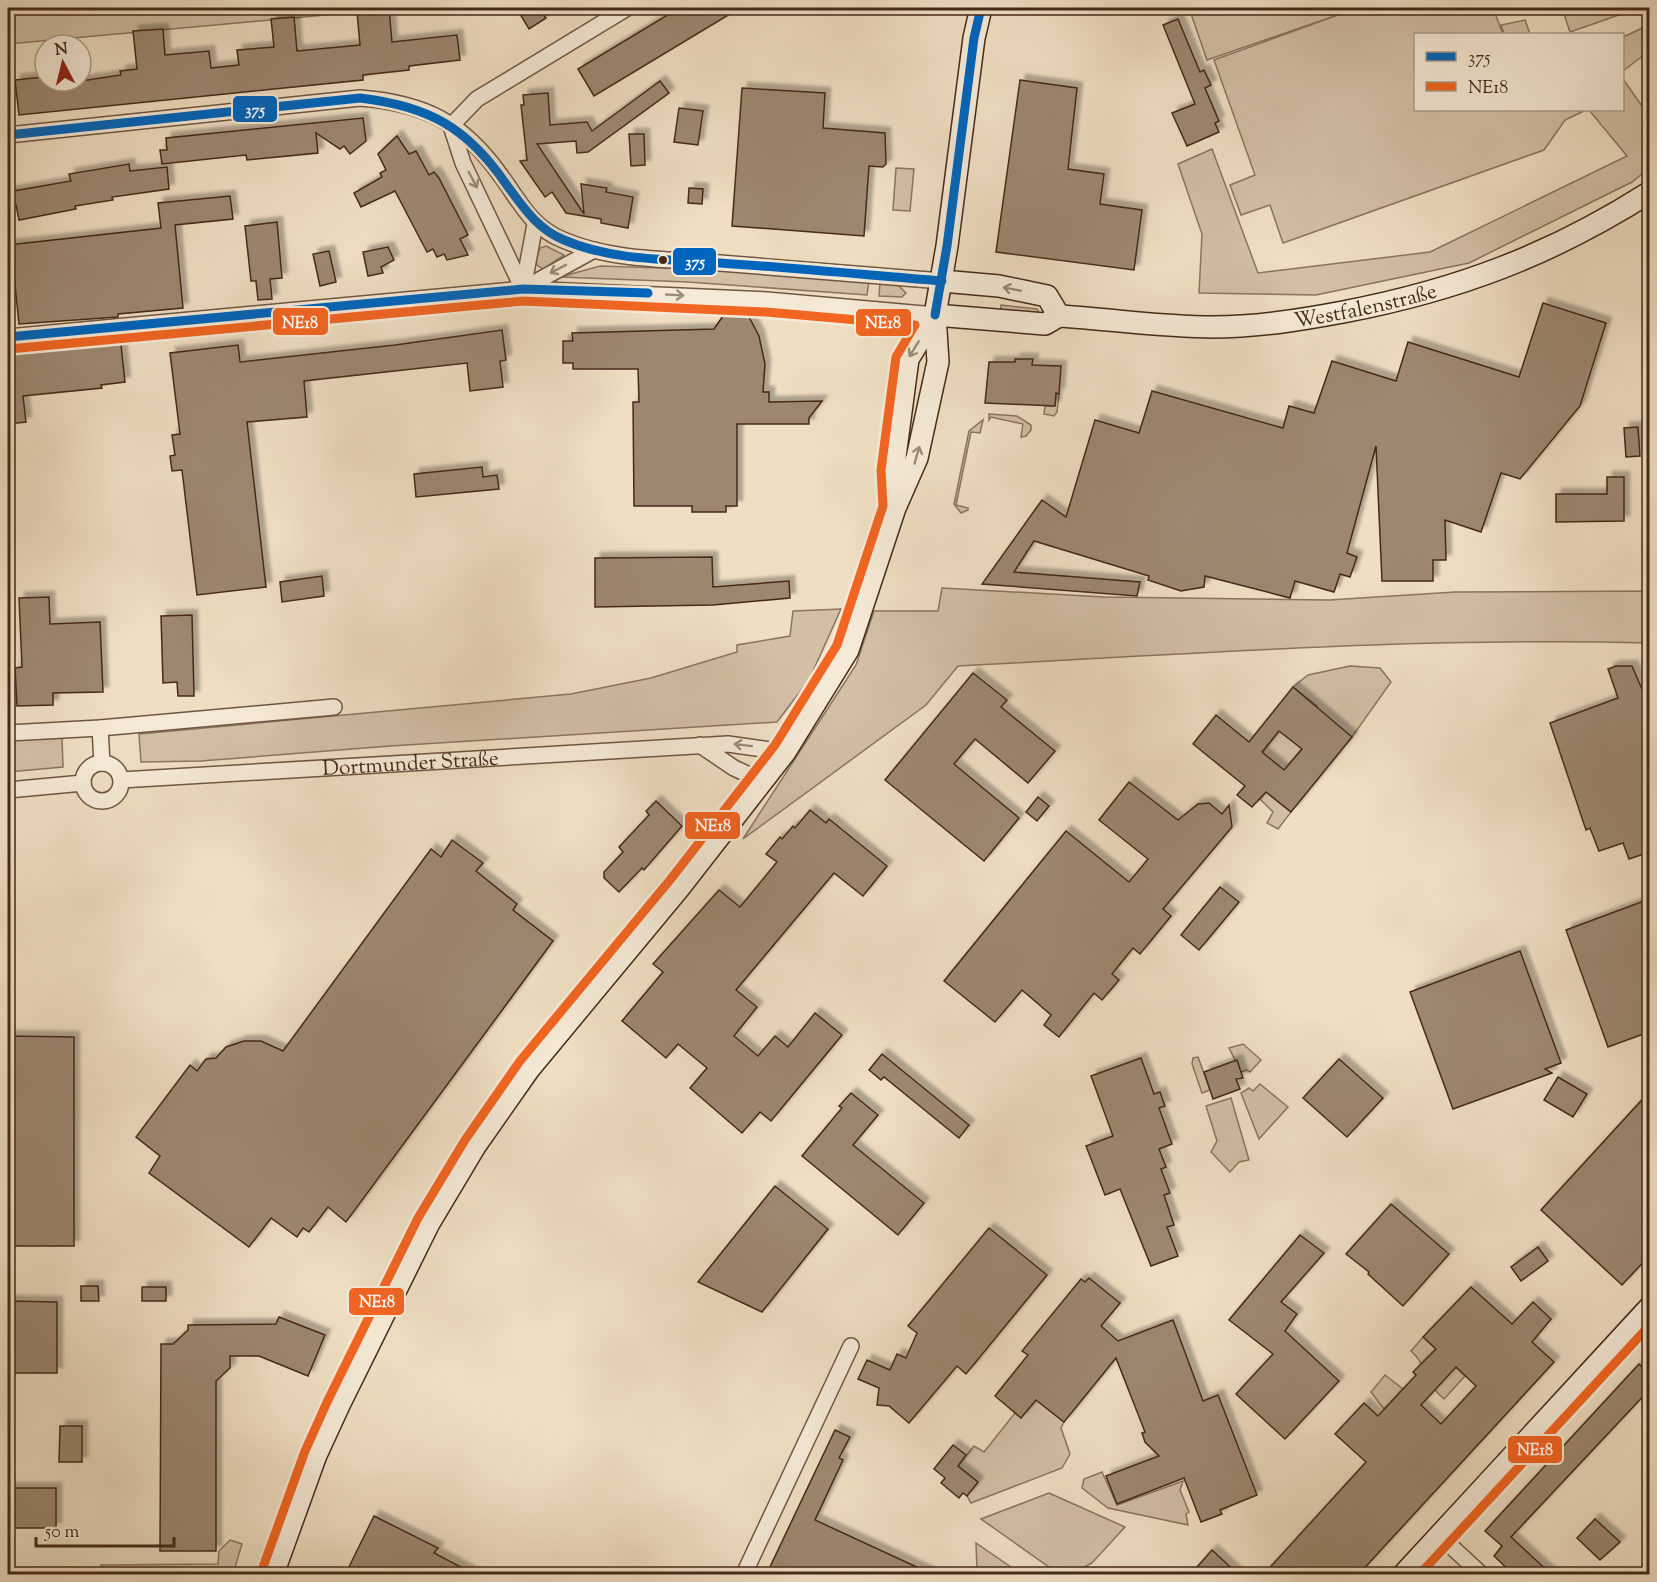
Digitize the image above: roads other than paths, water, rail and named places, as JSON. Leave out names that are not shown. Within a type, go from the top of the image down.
[{"type":"main road","points":[[273,1575],[316,1455],[339,1405],[429,1223],[476,1146],[529,1069],[673,895],[785,752],[848,650],[895,508],[917,458],[938,362],[935,315],[942,281],[971,61],[981,8]]},
{"type":"main road","name":"Westfalenstraße","points":[[935,315],[1045,324],[1059,316],[1212,327],[1294,321],[1376,305],[1484,276],[1582,232],[1650,192]]},
{"type":"main road","points":[[942,281],[999,286],[1047,296],[1059,316]]},
{"type":"main road","points":[[895,508],[893,472],[908,359],[935,315]]},
{"type":"main road","points":[[1404,1575],[1650,1306]]},
{"type":"street","points":[[451,126],[477,99],[627,8]]},
{"type":"street","points":[[8,135],[360,98],[404,103],[426,110],[451,126],[487,157],[535,224],[562,239],[594,250],[657,261],[942,281]]},
{"type":"street","points":[[451,126],[463,163],[492,219],[523,289]]},
{"type":"street","points":[[523,289],[535,224]]},
{"type":"street","points":[[523,289],[594,250]]},
{"type":"street","name":"Westfalenstraße","points":[[8,337],[523,289],[756,300],[935,315]]},
{"type":"street","points":[[8,733],[100,728],[334,707]]},
{"type":"street","points":[[100,728],[102,763]]},
{"type":"street","name":"Dortmunder Straße","points":[[121,780],[700,745],[728,744],[785,752]]},
{"type":"street","points":[[700,745],[734,768],[762,781]]},
{"type":"street","points":[[102,763],[117,770],[121,780],[114,797],[102,801],[91,798],[83,783],[88,769],[102,763]]},
{"type":"street","points":[[8,790],[83,783]]},
{"type":"street","points":[[744,1575],[851,1346]]},
{"type":"street","points":[[1440,1536],[1481,1575]]}]
